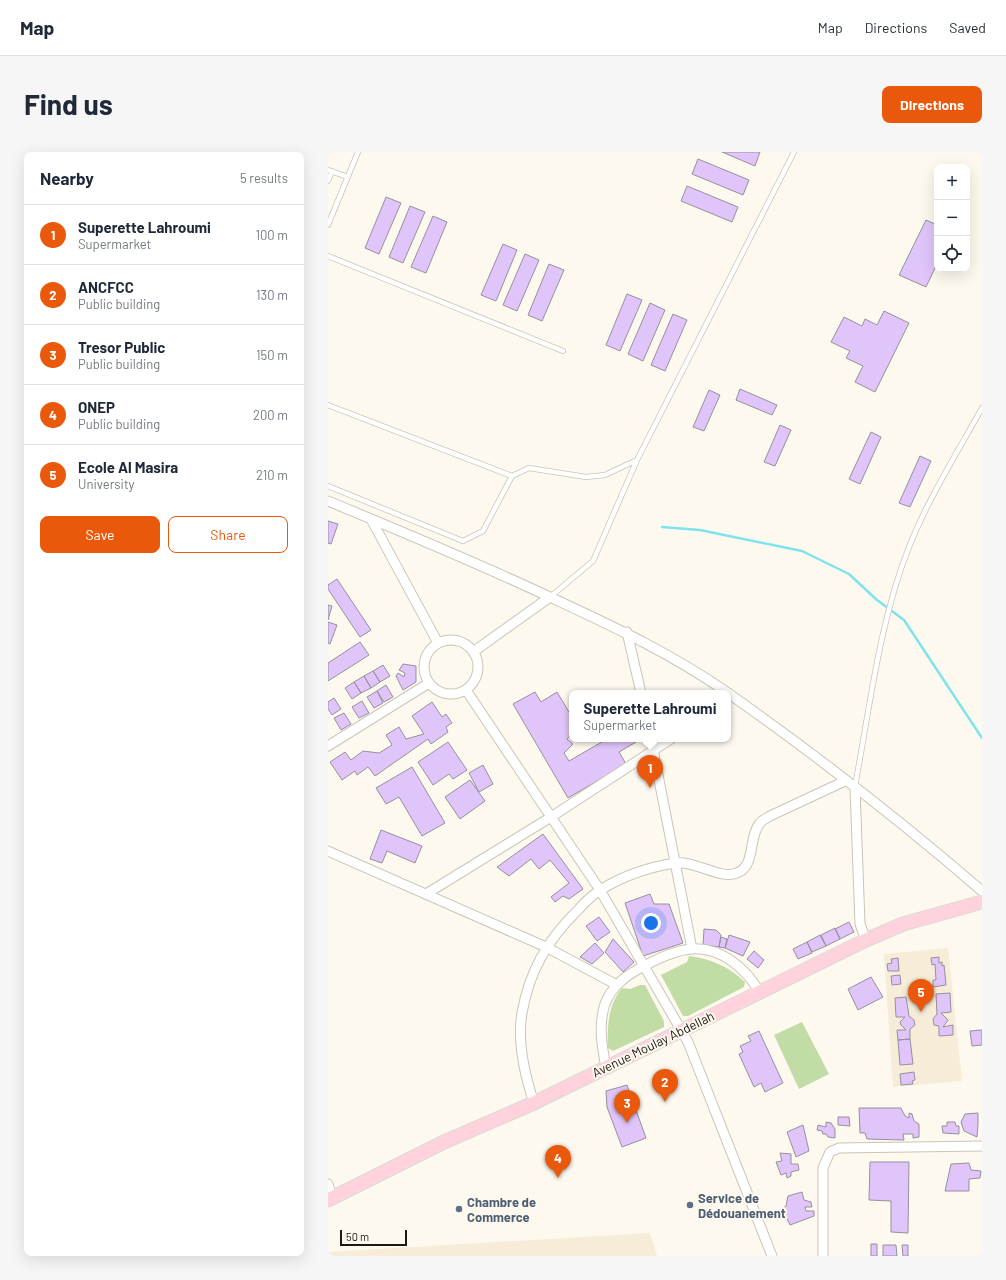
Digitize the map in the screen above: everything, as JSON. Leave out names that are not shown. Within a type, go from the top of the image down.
[{"type":"main road","name":"Avenue Moulay Abdellah","points":[[330,1199],[444,1142],[534,1103],[866,940],[922,918],[982,902]]},
{"type":"street","points":[[328,501],[480,564],[627,632],[694,669],[722,690]]},
{"type":"street","points":[[371,519],[438,643]]},
{"type":"street","points":[[473,652],[550,597]]},
{"type":"street","points":[[627,632],[640,690]]},
{"type":"street","points":[[449,640],[460,641],[473,652],[478,665],[478,672],[471,685],[466,690],[455,694],[443,693],[429,682],[424,672],[424,661],[429,651],[438,643],[449,640]]},
{"type":"street","points":[[328,746],[429,682]]},
{"type":"street","points":[[466,690],[600,890],[688,1042],[772,1256]]},
{"type":"street","points":[[731,696],[771,722],[982,891]]},
{"type":"street","points":[[652,742],[677,863],[692,948]]},
{"type":"street","points":[[426,894],[551,817],[667,742]]},
{"type":"street","points":[[534,1103],[524,1068],[522,1014],[536,966],[546,947],[560,928],[600,890],[621,879],[677,863],[692,864],[727,875],[736,874],[747,865],[754,834],[760,823],[770,816],[845,781]]},
{"type":"street","points":[[855,788],[860,924],[866,940]]},
{"type":"street","points":[[328,851],[546,947],[617,985]]},
{"type":"street","points":[[606,1068],[601,1042],[601,1023],[606,1004],[617,985],[637,969],[662,957],[692,948],[717,954],[737,964],[753,980],[760,993]]},
{"type":"street","points":[[823,1256],[824,1168],[830,1152],[839,1148],[982,1146]]},
{"type":"street","points":[[328,1184],[330,1199]]},
{"type":"lane","points":[[328,225],[358,152]]},
{"type":"lane","points":[[550,597],[592,561],[637,460],[794,152]]},
{"type":"lane","points":[[328,181],[330,170],[348,177]]},
{"type":"lane","points":[[328,256],[563,352]]},
{"type":"lane","points":[[328,405],[512,476]]},
{"type":"lane","points":[[855,788],[885,623],[909,547],[982,408]]},
{"type":"lane","points":[[328,486],[463,541],[483,531],[512,476],[529,468],[586,477],[605,475],[637,460]]},
{"type":"shaded area","points":[[948,948],[962,1081],[893,1087],[884,954]]},
{"type":"shaded area","points":[[650,1233],[657,1256],[328,1256],[328,1252]]},
{"type":"green space","points":[[689,956],[705,959],[719,964],[739,976],[745,982],[744,987],[688,1016],[683,1016],[661,975],[687,962]]},
{"type":"green space","points":[[640,985],[645,985],[664,1021],[664,1027],[613,1051],[608,1048],[609,1016],[611,1009],[622,988],[630,989]]},
{"type":"green space","points":[[802,1022],[829,1074],[799,1089],[774,1035]]},
{"type":"building","points":[[722,152],[760,152],[755,166]]},
{"type":"building","points":[[698,159],[749,180],[743,195],[692,174]]},
{"type":"building","points":[[687,186],[738,207],[732,222],[681,201]]},
{"type":"building","points":[[386,197],[401,203],[379,254],[365,248]]},
{"type":"building","points":[[410,206],[425,212],[403,263],[389,257]]},
{"type":"building","points":[[433,216],[447,222],[426,273],[411,267]]},
{"type":"building","points":[[926,220],[934,224],[934,270],[926,287],[899,275]]},
{"type":"building","points":[[503,244],[517,250],[496,301],[481,295]]},
{"type":"building","points":[[525,254],[539,260],[517,311],[503,305]]},
{"type":"building","points":[[549,264],[564,270],[542,321],[528,315]]},
{"type":"building","points":[[627,294],[642,300],[620,351],[606,345]]},
{"type":"building","points":[[650,303],[665,310],[643,361],[628,354]]},
{"type":"building","points":[[884,311],[909,323],[875,392],[855,382],[863,366],[846,358],[850,351],[831,342],[844,317],[862,326],[865,319],[877,325]]},
{"type":"building","points":[[673,314],[687,320],[665,371],[651,365]]},
{"type":"building","points":[[740,389],[777,405],[772,415],[736,400]]},
{"type":"building","points":[[709,390],[720,395],[704,431],[693,427]]},
{"type":"building","points":[[780,425],[791,430],[775,466],[764,462]]},
{"type":"building","points":[[871,432],[881,437],[860,484],[849,479]]},
{"type":"building","points":[[920,456],[931,461],[910,507],[899,503]]},
{"type":"building","points":[[328,521],[338,524],[331,544],[328,543]]},
{"type":"building","points":[[337,579],[371,630],[360,637],[328,589],[328,585]]},
{"type":"building","points":[[328,605],[332,606],[328,620]]},
{"type":"building","points":[[328,622],[337,625],[330,644],[328,643]]},
{"type":"building","points":[[360,642],[369,655],[328,681],[328,663]]},
{"type":"building","points":[[403,664],[416,666],[416,682],[403,690],[396,676],[398,673],[404,677],[405,673],[399,670]]},
{"type":"building","points":[[383,665],[390,676],[380,682],[373,671]]},
{"type":"building","points":[[373,671],[380,682],[371,688],[364,676]]},
{"type":"building","points":[[364,676],[371,688],[361,693],[354,682]]},
{"type":"building","points":[[354,682],[361,693],[352,699],[345,688]]},
{"type":"building","points":[[386,685],[393,697],[384,702],[377,691]]},
{"type":"building","points":[[377,691],[383,703],[374,708],[367,697]]},
{"type":"building","points":[[535,692],[541,702],[557,692],[569,712],[569,737],[567,739],[573,744],[564,753],[569,761],[602,742],[636,742],[619,752],[626,764],[568,798],[513,704]]},
{"type":"building","points":[[334,698],[341,709],[332,715],[328,709],[328,702]]},
{"type":"building","points":[[362,701],[369,713],[359,718],[352,707]]},
{"type":"building","points":[[432,702],[442,717],[446,714],[452,723],[446,727],[448,732],[431,744],[428,739],[375,776],[368,767],[357,775],[355,771],[342,780],[330,762],[345,752],[351,760],[363,751],[379,753],[392,745],[386,735],[399,727],[406,739],[424,734],[412,716]]},
{"type":"building","points":[[344,713],[351,724],[341,730],[334,718]]},
{"type":"building","points":[[448,742],[467,770],[453,779],[449,774],[433,785],[418,762]]},
{"type":"building","points":[[483,765],[493,784],[479,792],[469,773]]},
{"type":"building","points":[[412,767],[445,823],[422,836],[399,797],[386,804],[376,788]]},
{"type":"building","points":[[470,780],[485,801],[460,819],[445,797]]},
{"type":"building","points":[[381,830],[422,846],[415,863],[387,851],[382,863],[370,859]]},
{"type":"building","points":[[543,834],[583,889],[569,899],[563,896],[555,902],[551,897],[569,883],[550,860],[539,869],[531,859],[509,876],[497,867]]},
{"type":"building","points":[[650,894],[654,904],[669,904],[683,943],[643,956],[625,903]]},
{"type":"building","points":[[599,917],[610,932],[597,941],[586,926]]},
{"type":"building","points":[[849,922],[854,932],[840,939],[835,929]]},
{"type":"building","points":[[835,928],[840,939],[826,946],[821,935]]},
{"type":"building","points":[[704,929],[716,930],[721,935],[719,947],[703,945]]},
{"type":"building","points":[[729,935],[750,942],[743,956],[725,948]]},
{"type":"building","points":[[820,935],[826,946],[812,952],[807,942]]},
{"type":"building","points":[[721,937],[727,939],[725,948],[719,947]]},
{"type":"building","points":[[613,939],[634,962],[623,972],[605,952]]},
{"type":"building","points":[[807,942],[812,953],[798,959],[793,949]]},
{"type":"building","points":[[595,943],[604,953],[592,964],[580,957]]},
{"type":"building","points":[[754,951],[764,960],[758,968],[747,959]]},
{"type":"building","points":[[939,957],[939,963],[942,962],[942,966],[944,965],[946,985],[933,987],[933,980],[936,980],[935,964],[932,965],[931,958]]},
{"type":"building","points":[[898,958],[899,971],[888,971],[887,964],[892,963],[891,959]]},
{"type":"building","points":[[900,975],[901,984],[892,985],[891,976]]},
{"type":"building","points":[[871,977],[883,997],[858,1010],[848,989]]},
{"type":"building","points":[[950,993],[951,1012],[941,1013],[948,1020],[943,1027],[953,1025],[953,1035],[939,1036],[939,1026],[934,1025],[933,1019],[937,1014],[936,994]]},
{"type":"building","points":[[906,997],[909,1016],[914,1020],[915,1025],[910,1029],[910,1039],[898,1040],[897,1030],[906,1030],[900,1022],[905,1017],[896,1017],[895,998]]},
{"type":"building","points":[[982,1030],[982,1045],[972,1046],[970,1031]]},
{"type":"building","points":[[759,1031],[783,1083],[765,1092],[761,1083],[754,1087],[739,1054],[743,1052],[740,1046],[751,1041],[748,1036]]},
{"type":"building","points":[[910,1039],[913,1064],[900,1065],[898,1040]]},
{"type":"building","points":[[914,1072],[915,1080],[912,1081],[913,1084],[901,1085],[900,1074]]},
{"type":"building","points":[[627,1085],[646,1138],[622,1147],[607,1107],[606,1091]]},
{"type":"building","points":[[859,1108],[901,1108],[905,1116],[909,1118],[909,1113],[912,1114],[914,1121],[919,1124],[919,1137],[913,1138],[913,1134],[903,1134],[904,1140],[867,1139],[865,1133],[860,1133]]},
{"type":"building","points":[[978,1113],[977,1137],[964,1131],[961,1122],[965,1114]]},
{"type":"building","points":[[838,1117],[849,1117],[850,1126],[838,1125]]},
{"type":"building","points":[[826,1122],[831,1123],[835,1129],[835,1138],[828,1137],[826,1134],[823,1134],[822,1131],[817,1130],[818,1125],[826,1127]]},
{"type":"building","points":[[947,1122],[955,1122],[956,1126],[959,1126],[959,1134],[943,1133],[942,1126],[947,1126]]},
{"type":"building","points":[[803,1125],[809,1151],[796,1157],[787,1132]]},
{"type":"building","points":[[780,1153],[791,1154],[791,1164],[798,1164],[799,1170],[791,1172],[791,1176],[787,1178],[786,1173],[781,1175],[776,1162],[782,1161]]},
{"type":"building","points":[[870,1162],[909,1162],[908,1233],[891,1232],[891,1201],[869,1200]]},
{"type":"building","points":[[969,1163],[971,1170],[981,1171],[980,1178],[969,1179],[969,1191],[945,1191],[951,1164]]},
{"type":"building","points":[[802,1192],[804,1200],[811,1202],[812,1207],[805,1207],[806,1211],[814,1211],[814,1216],[790,1225],[782,1209],[786,1206],[788,1196]]},
{"type":"building","points":[[871,1244],[877,1244],[877,1256],[871,1256]]},
{"type":"building","points":[[883,1245],[896,1245],[897,1256],[883,1256]]},
{"type":"building","points":[[902,1245],[908,1245],[908,1256],[903,1256]]},
{"type":"waterway","points":[[662,527],[700,530],[802,551],[849,574],[877,600],[904,620],[982,738]]},
{"type":"place","name":"Superette Lahroumi","points":[[650,788]]},
{"type":"place","name":"Ecole Al Masira","points":[[921,1012]]},
{"type":"place","name":"ANCFCC","points":[[665,1102]]},
{"type":"place","name":"Tresor Public","points":[[627,1123]]},
{"type":"place","name":"ONEP","points":[[558,1178]]},
{"type":"place","name":"Service de Dédouanement","points":[[690,1205]]},
{"type":"place","name":"Chambre de Commerce","points":[[459,1209]]}]
